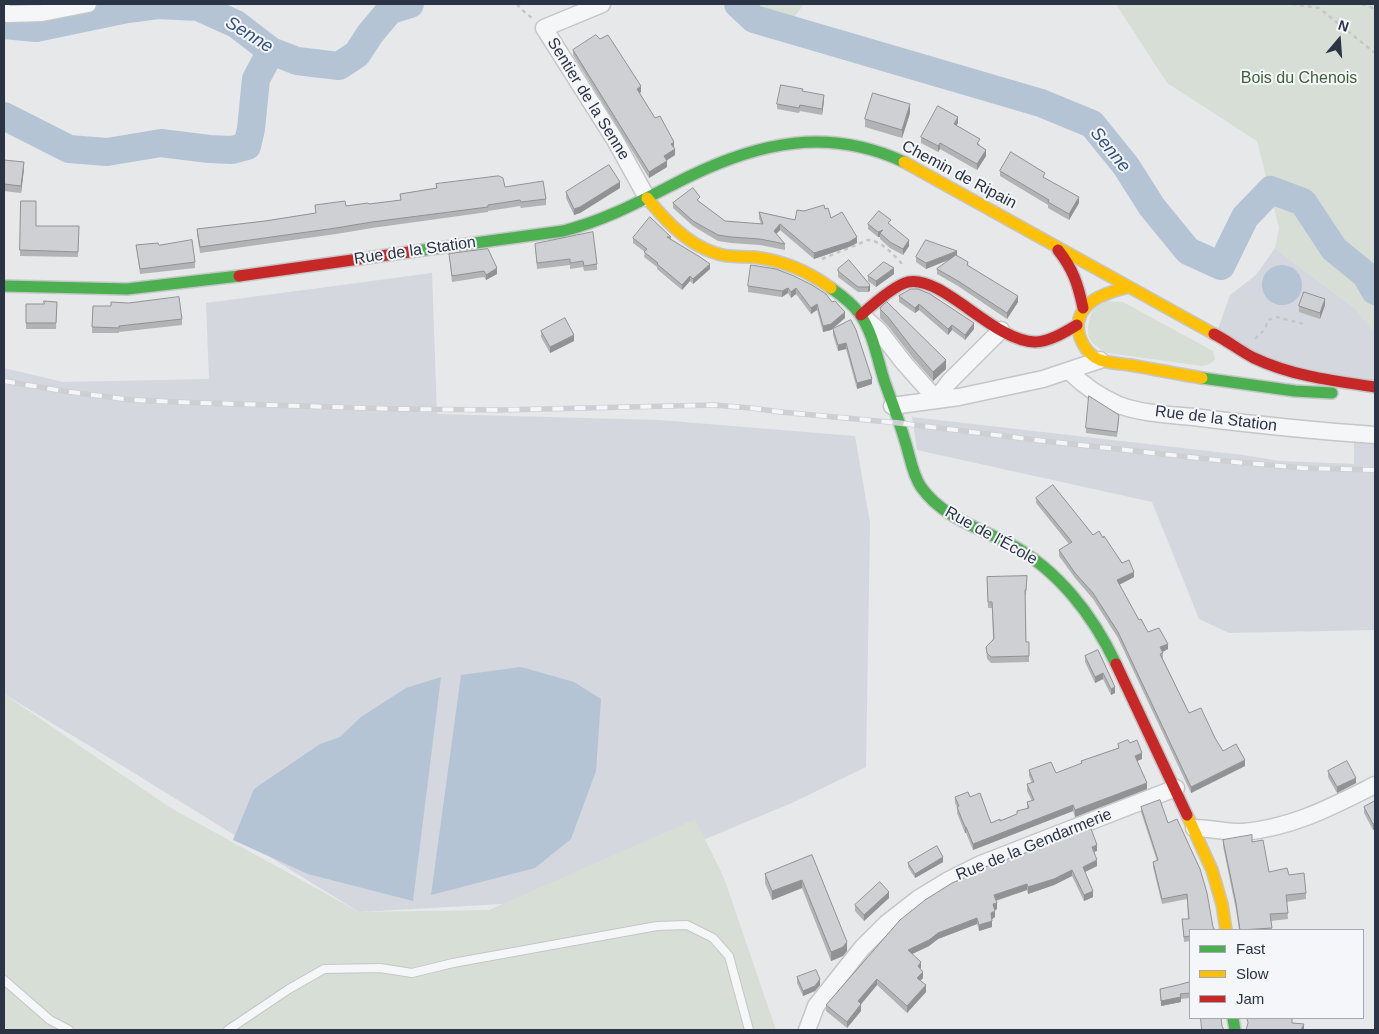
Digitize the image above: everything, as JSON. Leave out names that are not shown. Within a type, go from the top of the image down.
[{"type":"street","points":[[4,12],[8,14],[42,13],[88,4]]},
{"type":"street","name":"Sentier de la Senne","points":[[602,4],[544,28],[615,140],[647,198]]},
{"type":"street","name":"Chemin de Ripain","points":[[647,198],[722,161],[758,149],[782,144],[802,142],[842,143],[878,152],[902,161],[1233,344],[1242,353],[1305,376],[1375,387]]},
{"type":"street","points":[[647,198],[662,217],[681,234],[715,254],[779,261],[818,279],[836,292],[880,332],[936,399]]},
{"type":"street","name":"Rue de la Station","points":[[4,286],[127,289],[246,275],[563,231],[610,217],[647,198]]},
{"type":"street","name":"Chemin de Ripain","points":[[1054,245],[1067,261],[1077,278],[1083,308]]},
{"type":"street","points":[[860,315],[907,282],[916,281],[933,287],[1018,339],[1035,342],[1049,339],[1077,325]]},
{"type":"street","points":[[1128,287],[1103,294],[1083,308],[1077,325],[1079,336],[1084,347],[1100,360],[1221,381],[1295,391],[1375,395]]},
{"type":"street","name":"Rue de l'École","points":[[860,315],[870,336],[920,487],[938,506],[1021,550],[1044,566],[1067,587],[1090,616],[1107,645],[1209,861],[1219,889],[1226,929]]},
{"type":"street","points":[[936,399],[949,382],[1001,330]]},
{"type":"street","points":[[1231,359],[1233,344]]},
{"type":"street","points":[[892,406],[959,397],[1043,379],[1100,360]]},
{"type":"street","name":"Rue de la Station","points":[[1068,371],[1081,383],[1102,396],[1120,405],[1147,411],[1297,429],[1375,435]]},
{"type":"street","points":[[1204,378],[1224,371]]},
{"type":"street","points":[[1194,828],[1242,832],[1299,821],[1375,785]]},
{"type":"street","name":"Rue de la Gendarmerie","points":[[807,1030],[816,1006],[862,948],[887,923],[919,898],[981,864],[1176,788]]},
{"type":"lane","points":[[228,1030],[289,989],[324,969],[380,968],[412,973],[454,963],[657,926],[687,925],[713,938],[728,956],[749,1030]]},
{"type":"lane","points":[[4,980],[50,1020],[69,1030]]},
{"type":"path","points":[[517,4],[521,9]]},
{"type":"path","points":[[1292,4],[1319,8],[1375,53]]},
{"type":"path","points":[[1362,4],[1375,9]]},
{"type":"path","points":[[799,269],[868,240],[873,240],[889,250],[899,260],[913,281]]},
{"type":"path","points":[[1242,353],[1265,329],[1268,320],[1277,317],[1304,324]]},
{"type":"shaded area","points":[[1275,248],[1352,306],[1375,328],[1375,386],[1305,376],[1216,335],[1230,295],[1256,275]]},
{"type":"shaded area","points":[[432,273],[437,414],[659,420],[855,436],[870,523],[866,767],[794,802],[557,901],[359,912],[4,694],[4,368],[63,382],[209,379],[206,303]]},
{"type":"shaded area","points":[[912,417],[1281,461],[1354,464],[1354,436],[1375,438],[1375,630],[1229,633],[1199,619],[1152,502],[917,450]]},
{"type":"green space","points":[[756,4],[804,4],[792,20]]},
{"type":"green space","name":"Bois du Chenois","points":[[1116,4],[1375,4],[1375,334],[1352,306],[1275,248],[1279,228],[1257,141],[1167,83]]},
{"type":"green space","points":[[1106,301],[1123,302],[1213,351],[1215,359],[1210,364],[1202,366],[1108,353],[1100,349],[1088,336],[1088,330],[1093,309]]},
{"type":"green space","points":[[4,694],[169,807],[359,912],[489,910],[695,819],[724,878],[776,1030],[4,1030]]},
{"type":"water","points":[[1282,265],[1296,271],[1302,285],[1296,299],[1282,305],[1268,299],[1262,285],[1268,271]]},
{"type":"water","points":[[521,667],[574,682],[601,699],[596,771],[571,839],[535,868],[431,895],[461,675]]},
{"type":"water","points":[[441,677],[413,901],[308,874],[233,840],[254,789],[320,744],[340,737],[361,717],[406,688]]},
{"type":"building","points":[[596,35],[600,39],[608,35],[641,86],[637,89],[655,118],[660,116],[674,142],[671,144],[675,149],[664,156],[667,161],[649,172],[573,50]]},
{"type":"building","points":[[781,85],[824,95],[822,109],[800,105],[799,108],[777,104]]},
{"type":"building","points":[[873,93],[910,104],[902,130],[865,119]]},
{"type":"building","points":[[938,106],[958,117],[954,124],[980,139],[977,144],[986,150],[977,164],[940,143],[938,146],[921,137]]},
{"type":"building","points":[[1011,152],[1045,173],[1043,177],[1079,197],[1069,214],[1000,171]]},
{"type":"building","points":[[4,160],[24,162],[21,186],[4,184]]},
{"type":"building","points":[[609,165],[620,182],[574,209],[566,192]]},
{"type":"building","points":[[499,176],[503,178],[505,187],[543,181],[546,199],[521,202],[520,200],[488,205],[488,207],[200,247],[197,229],[316,213],[315,205],[345,201],[346,206],[401,200],[400,194],[437,188],[436,184]]},
{"type":"building","points":[[693,188],[700,197],[697,200],[725,221],[763,224],[759,212],[795,220],[797,210],[804,211],[824,205],[825,209],[828,208],[831,218],[842,212],[857,237],[849,242],[814,253],[780,224],[774,231],[785,244],[760,239],[718,235],[693,221],[673,203]]},
{"type":"building","points":[[21,201],[36,201],[36,226],[79,226],[78,252],[20,250]]},
{"type":"building","points":[[879,211],[891,220],[888,223],[909,240],[903,249],[890,242],[880,233],[883,230],[878,232],[868,224]]},
{"type":"building","points":[[650,217],[671,237],[667,237],[710,264],[693,279],[690,276],[682,285],[644,252],[647,249],[633,238]]},
{"type":"building","points":[[593,232],[597,264],[584,266],[583,261],[570,263],[570,259],[537,263],[535,244]]},
{"type":"building","points":[[192,240],[195,262],[140,269],[136,245],[158,243],[159,245]]},
{"type":"building","points":[[926,240],[957,251],[926,263],[916,257]]},
{"type":"building","points":[[488,249],[497,268],[486,275],[484,271],[452,276],[449,254]]},
{"type":"building","points":[[956,255],[968,262],[967,265],[1018,296],[1007,313],[937,269]]},
{"type":"building","points":[[849,260],[870,285],[868,287],[858,287],[838,271]]},
{"type":"building","points":[[884,262],[894,268],[876,281],[868,276]]},
{"type":"building","points":[[751,265],[776,269],[812,285],[826,294],[832,302],[835,301],[845,312],[831,324],[823,326],[817,304],[811,308],[796,288],[791,292],[788,288],[782,291],[748,286]]},
{"type":"building","points":[[911,289],[918,289],[930,294],[974,323],[965,335],[952,325],[948,329],[919,304],[915,308],[899,296]]},
{"type":"building","points":[[1304,292],[1325,299],[1320,313],[1299,306]]},
{"type":"building","points":[[179,297],[182,319],[119,326],[119,328],[92,327],[93,306],[111,306],[111,302],[128,303]]},
{"type":"building","points":[[44,301],[57,302],[56,323],[26,323],[26,304],[44,304]]},
{"type":"building","points":[[887,302],[946,360],[933,372],[880,309]]},
{"type":"building","points":[[565,318],[574,335],[550,347],[541,331]]},
{"type":"building","points":[[851,320],[872,379],[857,383],[846,343],[838,345],[833,329]]},
{"type":"building","points":[[1089,396],[1119,415],[1117,432],[1086,428]]},
{"type":"building","points":[[1053,485],[1093,535],[1099,531],[1122,563],[1129,560],[1134,572],[1117,580],[1139,620],[1141,619],[1148,632],[1159,628],[1168,644],[1160,647],[1163,653],[1160,654],[1189,713],[1201,708],[1223,751],[1236,744],[1245,760],[1191,787],[1118,632],[1093,593],[1075,573],[1059,550],[1072,542],[1036,498]]},
{"type":"building","points":[[1027,576],[1025,590],[1026,642],[1029,642],[1029,656],[991,657],[987,653],[986,647],[994,639],[992,602],[988,602],[987,577]]},
{"type":"building","points":[[1098,650],[1115,687],[1111,689],[1103,673],[1095,677],[1085,656]]},
{"type":"building","points":[[1128,740],[1130,743],[1137,740],[1142,753],[1135,756],[1147,783],[1075,810],[1073,805],[973,844],[957,807],[959,806],[955,797],[968,792],[970,797],[980,793],[991,823],[1000,819],[1000,821],[1017,814],[1017,811],[1029,808],[1027,802],[1034,800],[1027,784],[1034,782],[1029,770],[1051,762],[1056,773],[1082,763],[1081,761],[1119,748],[1118,744]]},
{"type":"building","points":[[1347,761],[1356,778],[1337,787],[1328,771]]},
{"type":"building","points":[[1160,800],[1168,823],[1177,819],[1200,869],[1214,929],[1189,929],[1189,936],[1184,937],[1182,919],[1189,919],[1187,894],[1162,899],[1153,862],[1158,860],[1141,807]]},
{"type":"building","points":[[1375,801],[1375,823],[1373,824],[1364,807]]},
{"type":"building","points":[[1090,826],[1097,845],[1092,847],[1097,860],[1083,867],[1093,891],[1084,895],[1072,870],[1054,879],[1028,887],[1027,884],[994,895],[997,903],[993,904],[995,911],[991,913],[992,921],[979,925],[977,918],[938,933],[929,940],[908,950],[921,962],[918,966],[923,972],[917,978],[926,985],[907,1006],[877,979],[858,1001],[861,1004],[847,1022],[826,1005],[900,920],[925,900],[952,883],[985,869],[985,867],[1039,848]]},
{"type":"building","points":[[1252,835],[1252,842],[1263,840],[1269,872],[1287,868],[1289,875],[1304,873],[1306,893],[1286,895],[1288,913],[1270,914],[1272,928],[1240,929],[1223,840]]},
{"type":"building","points":[[937,846],[943,857],[915,874],[908,863]]},
{"type":"building","points":[[812,855],[847,942],[843,947],[831,952],[802,880],[772,891],[765,874]]},
{"type":"building","points":[[880,882],[889,892],[864,915],[855,905]]},
{"type":"building","points":[[816,970],[820,979],[815,986],[803,991],[797,977]]},
{"type":"building","points":[[1189,982],[1189,993],[1180,994],[1181,997],[1161,1001],[1160,989]]},
{"type":"building","points":[[1201,1019],[1221,1019],[1224,1030],[1202,1030]]},
{"type":"building","points":[[1247,1019],[1292,1019],[1292,1023],[1304,1024],[1301,1030],[1246,1030]]},
{"type":"waterway","name":"Senne","points":[[4,25],[36,28],[127,9],[158,5],[198,7],[236,24],[271,51],[297,61],[339,66],[357,54],[370,34],[390,10],[410,4]]},
{"type":"waterway","name":"Senne","points":[[738,4],[754,19],[1041,103],[1092,124],[1126,166],[1152,207],[1188,251],[1221,266],[1245,217],[1271,190],[1303,202],[1334,249],[1366,275],[1375,291]]},
{"type":"waterway","points":[[4,116],[69,149],[107,152],[161,143],[232,150],[247,146],[251,129],[256,79],[271,51]]},
{"type":"railway","points":[[4,381],[132,400],[203,403],[502,410],[713,405],[899,423],[1235,462],[1302,468],[1375,470]]},
{"type":"traffic: fast","points":[[409,252],[563,231],[627,207],[688,177],[741,155],[794,143],[821,142],[848,145],[876,151],[904,162]]},
{"type":"traffic: fast","points":[[4,286],[127,289],[239,276]]},
{"type":"traffic: fast","points":[[831,288],[853,306],[868,328],[903,433],[913,471],[921,487],[939,506],[950,514],[1010,544],[1044,567],[1059,580],[1085,611],[1116,664]]},
{"type":"traffic: fast","points":[[1202,378],[1295,391],[1332,393]]},
{"type":"traffic: fast","points":[[1233,1019],[1235,1030]]},
{"type":"traffic: slow","points":[[904,162],[1214,334]]},
{"type":"traffic: slow","points":[[647,198],[677,230],[705,249],[724,256],[763,258],[784,264],[813,276],[831,288]]},
{"type":"traffic: slow","points":[[1128,287],[1099,297],[1092,301],[1082,312],[1078,331],[1082,343],[1090,353],[1104,361],[1202,378]]},
{"type":"traffic: slow","points":[[1187,815],[1212,870],[1222,904],[1226,929]]},
{"type":"traffic: jam","points":[[1058,250],[1074,277],[1083,308]]},
{"type":"traffic: jam","points":[[239,276],[409,252]]},
{"type":"traffic: jam","points":[[861,315],[883,296],[908,282],[922,283],[937,288],[1002,331],[1019,339],[1040,342],[1057,336],[1077,325]]},
{"type":"traffic: jam","points":[[1214,334],[1254,358],[1298,374],[1375,387]]},
{"type":"traffic: jam","points":[[1116,664],[1187,815]]}]
